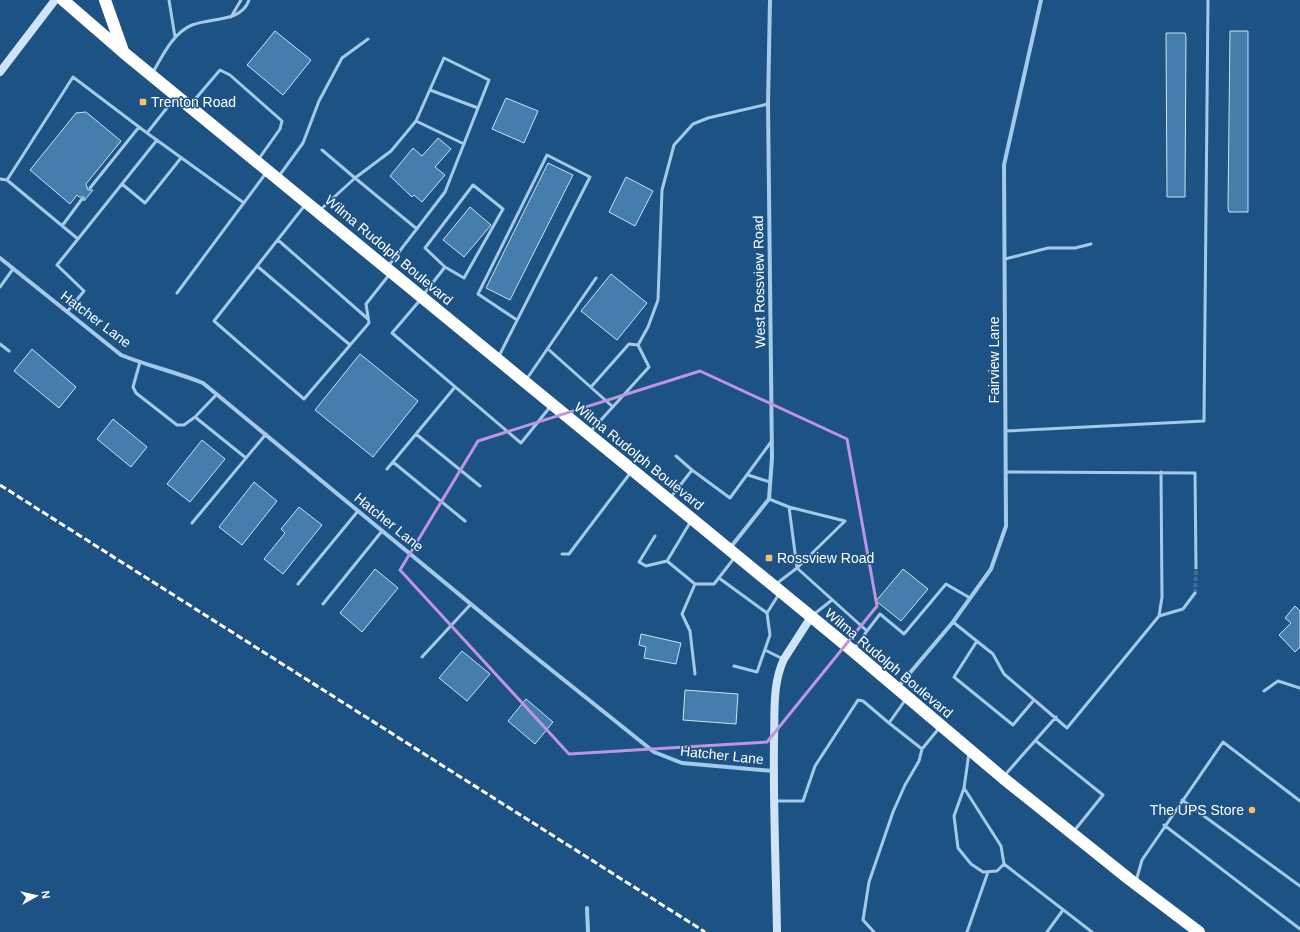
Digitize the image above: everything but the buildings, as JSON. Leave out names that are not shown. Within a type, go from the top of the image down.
[{"type":"highway","name":"Wilma Rudolph Boulevard","points":[[63,0],[123,52],[177,94],[853,651],[1003,778],[1135,884],[1199,932]]},
{"type":"highway","points":[[105,0],[123,52]]},
{"type":"street","points":[[0,72],[55,0]]},
{"type":"street","name":"West Rossview Road","points":[[769,499],[772,442],[768,104],[770,0]]},
{"type":"street","name":"Fairview Lane","points":[[897,689],[953,622],[991,568],[1006,526],[1004,165],[1041,0]]},
{"type":"street","name":"Hatcher Lane","points":[[0,258],[121,355],[203,383],[470,604],[654,752],[682,763],[773,771]]},
{"type":"street","points":[[733,553],[769,499]]},
{"type":"street","points":[[777,932],[773,771],[776,687],[780,666],[811,617]]},
{"type":"street","points":[[588,908],[588,932]]},
{"type":"lane","points":[[169,0],[175,37]]},
{"type":"lane","points":[[231,17],[241,0]]},
{"type":"lane","points":[[151,74],[175,37],[192,25],[231,17],[246,8],[249,0]]},
{"type":"lane","points":[[1006,431],[1204,422],[1208,0]]},
{"type":"lane","points":[[177,293],[244,203],[303,144],[319,101],[342,58],[368,39]]},
{"type":"lane","points":[[308,202],[214,321],[304,399],[369,323],[366,304],[416,229],[445,192],[489,80],[444,58],[416,121],[391,151],[355,178],[319,211]]},
{"type":"lane","points":[[190,105],[220,70],[230,75],[282,121],[280,129],[257,161]]},
{"type":"lane","points":[[7,180],[73,77],[156,140],[244,203]]},
{"type":"lane","points":[[430,90],[478,108]]},
{"type":"lane","points":[[147,133],[177,94]]},
{"type":"lane","points":[[638,345],[648,327],[658,300],[662,190],[674,145],[693,124],[708,118],[768,104]]},
{"type":"lane","points":[[416,121],[464,144]]},
{"type":"lane","points":[[90,188],[139,127]]},
{"type":"lane","points":[[67,312],[84,291],[57,265],[156,140]]},
{"type":"lane","points":[[322,150],[416,229]]},
{"type":"lane","points":[[497,359],[517,320],[590,177],[547,155],[478,294],[517,320]]},
{"type":"lane","points":[[122,184],[145,203],[181,158]]},
{"type":"lane","points":[[0,179],[7,180],[78,239]]},
{"type":"lane","points":[[473,186],[503,209],[464,278],[445,266],[425,248],[473,186]]},
{"type":"lane","points":[[62,226],[82,199]]},
{"type":"lane","points":[[278,240],[368,319]]},
{"type":"lane","points":[[1005,259],[1048,248],[1075,248],[1091,244]]},
{"type":"lane","points":[[257,266],[350,344]]},
{"type":"lane","points":[[445,266],[392,333],[521,443],[553,404]]},
{"type":"lane","points":[[0,287],[13,269]]},
{"type":"lane","points":[[525,382],[596,278]]},
{"type":"lane","points":[[0,344],[9,350]]},
{"type":"lane","points":[[591,387],[629,344],[638,345]]},
{"type":"lane","points":[[588,434],[649,367],[638,345]]},
{"type":"lane","points":[[548,349],[613,407]]},
{"type":"lane","points":[[140,362],[133,387],[136,393],[177,425],[184,424],[195,417],[217,394]]},
{"type":"lane","points":[[387,469],[455,387]]},
{"type":"lane","points":[[195,417],[246,458]]},
{"type":"lane","points":[[192,523],[266,434]]},
{"type":"lane","points":[[416,434],[480,486]]},
{"type":"lane","points":[[676,456],[692,470],[730,498],[772,442]]},
{"type":"lane","points":[[393,462],[465,521]]},
{"type":"lane","points":[[562,554],[569,554],[632,470]]},
{"type":"lane","points":[[669,500],[692,470]]},
{"type":"lane","points":[[1006,472],[1196,473],[1196,568]]},
{"type":"lane","points":[[953,622],[993,654],[1004,674],[1067,728],[1159,616],[1162,598],[1161,472]]},
{"type":"lane","points":[[748,475],[770,482]]},
{"type":"lane","points":[[734,666],[757,672],[770,635],[767,613],[777,589],[845,522],[789,507],[769,499]]},
{"type":"lane","points":[[789,507],[797,568],[867,631]]},
{"type":"lane","points":[[298,584],[358,511]]},
{"type":"lane","points":[[655,536],[639,562],[646,566],[667,561],[692,519]]},
{"type":"lane","points":[[323,604],[382,531]]},
{"type":"lane","points":[[667,561],[695,584],[714,584],[733,553]]},
{"type":"lane","points":[[719,578],[767,613]]},
{"type":"lane","points":[[695,584],[682,614],[690,631],[695,674]]},
{"type":"lane","points":[[853,651],[880,614],[904,634],[946,584],[970,598]]},
{"type":"lane","points":[[1159,616],[1183,609],[1195,593]]},
{"type":"lane","points":[[811,617],[832,600]]},
{"type":"lane","points":[[422,657],[470,604]]},
{"type":"lane","points":[[977,641],[954,677],[1013,725],[1034,700]]},
{"type":"lane","points":[[764,650],[784,659]]},
{"type":"lane","points":[[1264,691],[1278,681],[1300,688]]},
{"type":"lane","points":[[889,723],[907,697]]},
{"type":"lane","points":[[774,801],[803,801],[815,766],[858,700],[863,701],[922,749]]},
{"type":"lane","points":[[1003,778],[1056,718]]},
{"type":"lane","points":[[874,932],[863,920],[869,882],[894,812],[906,784],[919,761],[922,749],[941,726]]},
{"type":"lane","points":[[1036,741],[1103,795],[1072,834]]},
{"type":"lane","points":[[1135,884],[1142,860],[1164,825],[1223,742],[1300,802]]},
{"type":"lane","points":[[969,749],[964,788],[954,816],[958,848],[971,864],[983,872],[997,871],[1004,864]]},
{"type":"lane","points":[[964,788],[1001,846],[1004,864],[1092,932]]},
{"type":"lane","points":[[1182,800],[1300,886]]},
{"type":"lane","points":[[1164,825],[1300,928]]},
{"type":"lane","points":[[967,932],[988,872]]},
{"type":"lane","points":[[1047,932],[1063,910]]},
{"type":"highlighted area","points":[[700,371],[847,439],[877,606],[767,742],[569,754],[400,570],[478,441]]},
{"type":"tunnel","points":[[1195,593],[1196,568]]},
{"type":"railway","points":[[0,485],[705,932]]},
{"type":"place","name":"Trenton Road","points":[[143,102]]},
{"type":"place","name":"Rossview Road","points":[[769,558]]},
{"type":"place","name":"The UPS Store","points":[[1252,810]]}]
